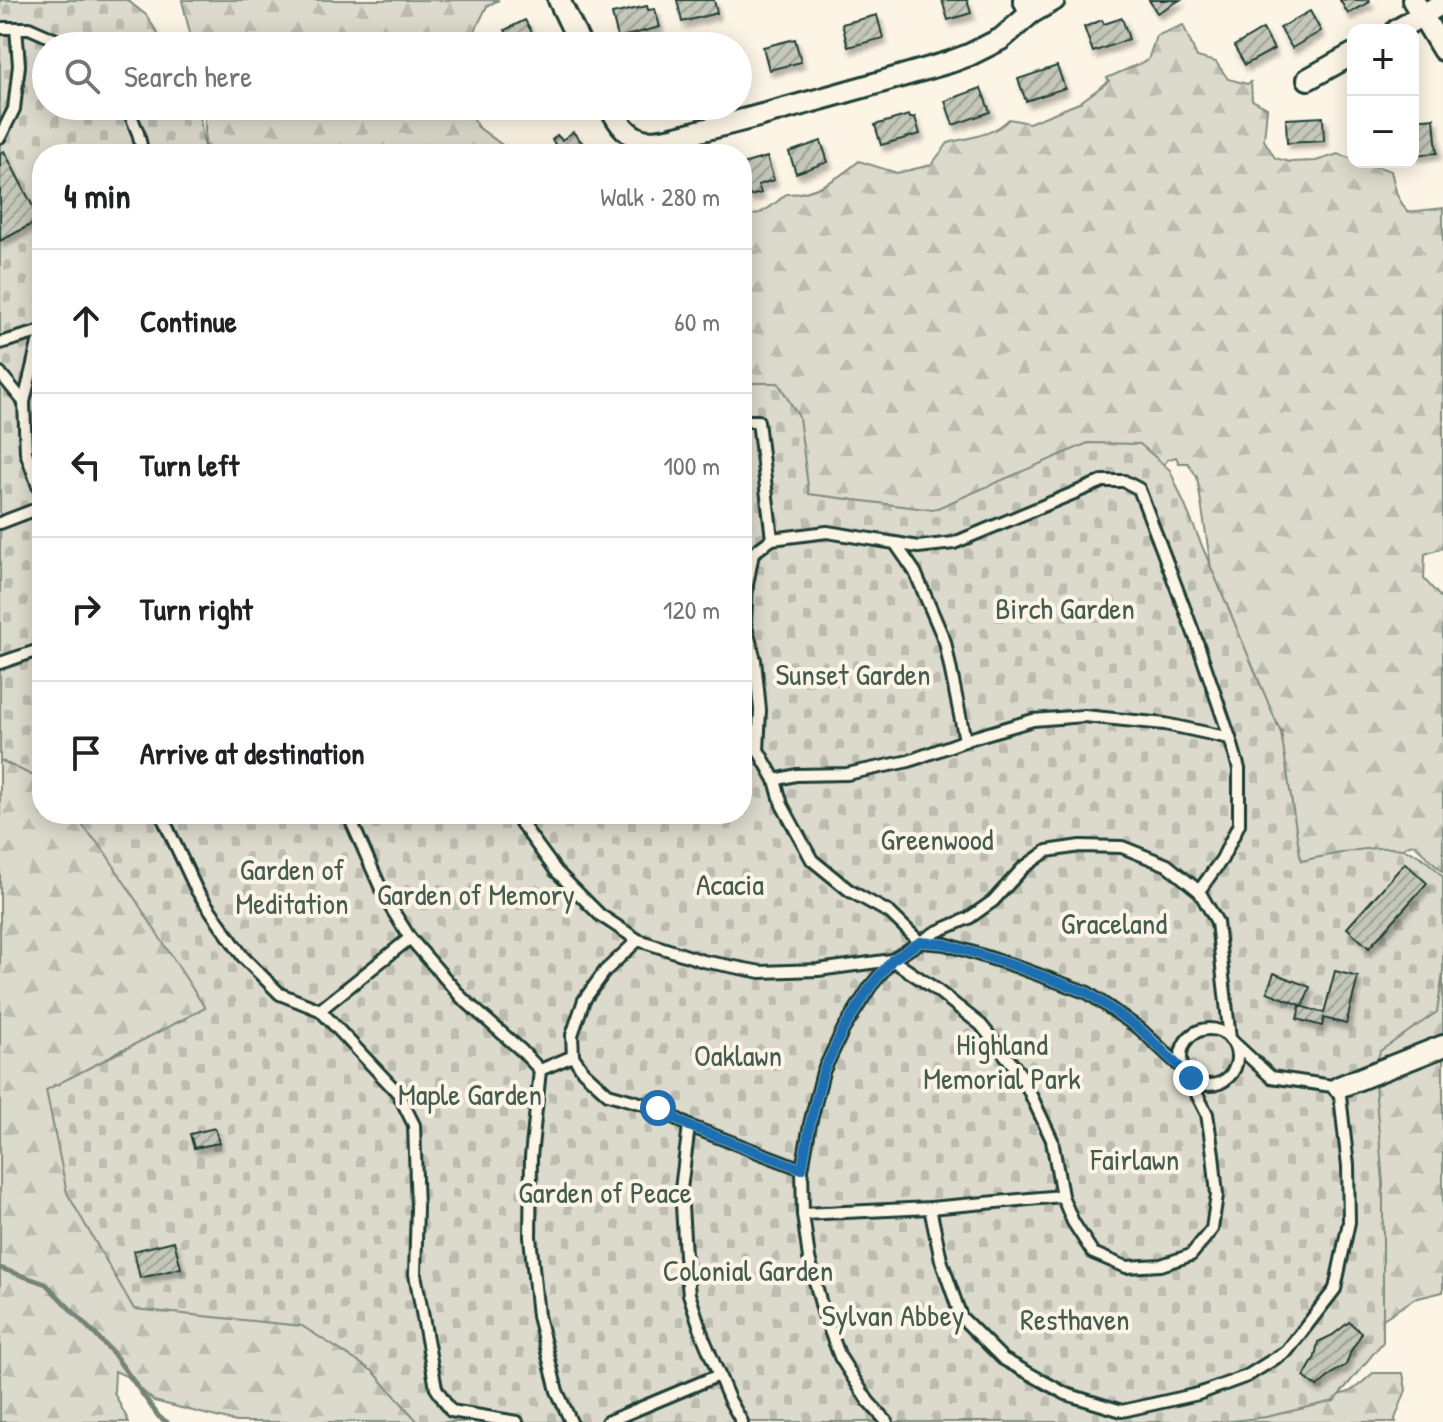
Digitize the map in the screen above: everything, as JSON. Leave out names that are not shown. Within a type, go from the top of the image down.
[{"type":"street","points":[[559,0],[574,32]]},
{"type":"street","points":[[752,117],[969,55],[1001,39],[1028,6],[1054,0]]},
{"type":"street","points":[[1402,24],[1417,8],[1443,3]]},
{"type":"street","points":[[1417,8],[1443,50]]},
{"type":"street","points":[[1308,79],[1347,57]]},
{"type":"street","points":[[617,120],[643,140],[658,140],[740,120]]},
{"type":"street","points":[[1339,1087],[1443,1046]]},
{"type":"lane","points":[[0,28],[29,28],[38,32]]},
{"type":"lane","points":[[0,137],[14,109],[19,65],[16,28]]},
{"type":"lane","points":[[133,120],[141,144]]},
{"type":"lane","points":[[0,343],[32,334]]},
{"type":"lane","points":[[32,368],[24,402],[26,452],[32,469]]},
{"type":"lane","points":[[0,373],[24,402]]},
{"type":"lane","points":[[752,421],[758,421],[772,539]]},
{"type":"lane","points":[[752,549],[772,539],[827,532],[918,547],[954,543],[1103,481],[1124,481],[1139,489],[1196,639],[1239,769],[1239,824],[1222,859],[1199,891]]},
{"type":"lane","points":[[0,523],[32,511]]},
{"type":"lane","points":[[895,543],[915,572],[945,642],[965,740]]},
{"type":"lane","points":[[752,649],[760,710],[758,750]]},
{"type":"lane","points":[[0,663],[32,652]]},
{"type":"lane","points":[[775,780],[796,775],[847,774],[909,761],[1033,720],[1084,716],[1165,724],[1230,738]]},
{"type":"lane","points":[[752,747],[758,750],[775,780],[782,805],[812,860],[850,891],[890,913],[920,942],[945,944],[1088,993],[1140,1029],[1191,1078],[1208,1085],[1225,1080],[1232,1073],[1237,1056],[1230,1039],[1217,922],[1199,891],[1167,865],[1122,847],[1080,846],[1047,851],[1023,868],[993,901],[969,918],[936,932],[920,942],[892,960],[870,987],[843,1030],[823,1072],[802,1169],[803,1214],[809,1258],[823,1312],[840,1357],[868,1401],[887,1422]]},
{"type":"lane","points":[[166,824],[197,891],[243,957],[280,994],[320,1010],[398,1093],[414,1125],[417,1208],[415,1274],[436,1388],[451,1411],[517,1422]]},
{"type":"lane","points":[[352,824],[386,900],[410,938],[462,998],[540,1070],[531,1157],[530,1237],[538,1316],[557,1391],[571,1422]]},
{"type":"lane","points":[[522,824],[556,871],[600,915],[638,940],[703,961],[761,972],[818,970],[892,960],[934,988],[981,1025],[1022,1076],[1052,1140],[1062,1196],[1073,1222],[1093,1253],[1126,1267],[1161,1265],[1191,1255],[1212,1229],[1217,1195],[1207,1114],[1182,1062],[1181,1053],[1189,1037],[1206,1029],[1215,1030],[1223,1033],[1271,1077],[1339,1087],[1348,1166],[1349,1222],[1335,1289],[1287,1351],[1247,1376],[1198,1394],[1120,1417],[1066,1394],[1003,1359],[961,1317],[941,1260],[930,1208]]},
{"type":"lane","points":[[320,1010],[410,938]]},
{"type":"lane","points":[[638,940],[605,971],[584,1000],[572,1035],[573,1056],[583,1071],[608,1094],[658,1108],[689,1126],[802,1169]]},
{"type":"lane","points":[[540,1070],[573,1056]]},
{"type":"lane","points":[[689,1126],[681,1189],[689,1294],[703,1337],[742,1422]]},
{"type":"lane","points":[[803,1214],[930,1208],[1062,1196]]},
{"type":"lane","points":[[607,1422],[719,1375]]},
{"type":"green space","points":[[0,0],[127,0],[146,15],[157,32],[32,32],[32,120],[200,120],[204,144],[32,144],[32,775],[0,760]]},
{"type":"green space","points":[[182,0],[499,0],[487,6],[474,32],[190,32]]},
{"type":"green space","points":[[1183,25],[1197,57],[1216,62],[1228,79],[1247,84],[1251,82],[1252,100],[1267,108],[1264,140],[1275,158],[1290,162],[1316,161],[1338,154],[1347,157],[1347,168],[1391,171],[1397,195],[1407,212],[1443,208],[1443,548],[1425,554],[1424,579],[1443,600],[1443,872],[1414,844],[1406,846],[1387,869],[1263,940],[1282,781],[1282,731],[1252,696],[1212,589],[1197,477],[1188,463],[1179,463],[1176,457],[1167,460],[1160,472],[977,528],[793,521],[752,435],[752,215],[772,206],[786,194],[806,192],[826,184],[859,161],[897,173],[931,165],[948,143],[988,132],[1009,119],[1029,123],[1079,103],[1109,81],[1107,78],[1148,60],[1156,36]]},
{"type":"green space","points":[[205,120],[474,120],[478,127],[501,144],[205,144]]},
{"type":"green space","name":"Highland Memorial Park","points":[[752,383],[778,383],[799,417],[809,494],[933,510],[1088,443],[1140,444],[1170,470],[1281,733],[1301,861],[1365,849],[1402,849],[1425,860],[1443,877],[1443,973],[1437,1012],[1380,1051],[1374,1073],[1383,1183],[1383,1342],[1334,1401],[1266,1417],[1224,1422],[418,1422],[374,1372],[302,1326],[134,1309],[67,1193],[46,1090],[205,1008],[103,849],[81,824],[752,824]]},
{"type":"green space","points":[[32,722],[32,824],[132,824],[288,1011],[177,1031],[118,1051],[77,1079],[238,1278],[500,1422],[236,1422],[154,1401],[126,1376],[115,1371],[114,1393],[129,1422],[0,1422],[0,724]]},
{"type":"green space","points":[[1443,893],[1443,1292],[1414,1299],[1383,1319],[1382,1300],[1252,988]]},
{"type":"green space","points":[[1373,1373],[1403,1373],[1406,1390],[1396,1422],[1119,1422],[1345,1393]]},
{"type":"building","points":[[677,0],[714,0],[717,13],[682,22]]},
{"type":"building","points":[[942,0],[967,0],[971,13],[948,20]]},
{"type":"building","points":[[1149,0],[1180,0],[1157,13]]},
{"type":"building","points":[[1340,0],[1369,0],[1370,2],[1348,14]]},
{"type":"building","points":[[647,6],[648,10],[655,9],[660,27],[641,32],[616,32],[612,14]]},
{"type":"building","points":[[1310,11],[1321,31],[1292,48],[1280,28]]},
{"type":"building","points":[[877,15],[883,38],[848,47],[842,24]]},
{"type":"building","points":[[1122,18],[1129,39],[1093,52],[1084,27],[1102,20],[1104,24]]},
{"type":"building","points":[[525,20],[532,32],[506,32]]},
{"type":"building","points":[[1263,29],[1274,49],[1245,65],[1234,46]]},
{"type":"building","points":[[795,39],[801,62],[769,70],[763,47]]},
{"type":"building","points":[[1057,66],[1065,88],[1026,101],[1018,79]]},
{"type":"building","points":[[981,88],[990,112],[953,125],[945,101]]},
{"type":"building","points":[[909,115],[910,118],[915,117],[920,134],[881,145],[875,125]]},
{"type":"building","points":[[1323,117],[1324,141],[1287,143],[1286,119]]},
{"type":"building","points":[[1434,118],[1437,153],[1419,154],[1419,119]]},
{"type":"building","points":[[573,132],[583,144],[555,144],[552,140],[557,135],[562,140]]},
{"type":"building","points":[[821,141],[828,162],[796,173],[789,152]]},
{"type":"building","points":[[4,151],[32,205],[32,224],[0,241],[0,153]]},
{"type":"building","points":[[767,157],[774,180],[758,185],[761,193],[752,195],[752,161]]},
{"type":"building","points":[[1405,863],[1427,883],[1369,948],[1347,928]]},
{"type":"building","points":[[1335,971],[1358,977],[1346,1024],[1324,1018],[1322,1026],[1297,1019],[1300,1006],[1324,1013]]},
{"type":"building","points":[[1274,973],[1310,987],[1303,1006],[1267,992]]},
{"type":"building","points":[[215,1128],[219,1143],[194,1148],[190,1134]]},
{"type":"building","points":[[174,1241],[181,1268],[140,1278],[134,1251]]},
{"type":"building","points":[[1349,1322],[1362,1333],[1346,1365],[1317,1387],[1304,1377],[1315,1357],[1318,1342]]},
{"type":"waterway","points":[[0,1268],[46,1284],[113,1353],[159,1417],[167,1422]]},
{"type":"route","points":[[658,1108],[689,1126],[802,1169],[823,1072],[843,1030],[870,987],[892,960],[920,942],[945,944],[1088,993],[1140,1029],[1191,1078]]},
{"type":"park label","name":"Birch Garden","points":[[1065,609]]},
{"type":"park label","name":"Sunset Garden","points":[[853,675]]},
{"type":"park label","name":"Greenwood","points":[[937,840]]},
{"type":"park label","name":"Acacia","points":[[730,885]]},
{"type":"park label","name":"Garden of Meditation","points":[[292,887]]},
{"type":"park label","name":"Garden of Memory","points":[[476,895]]},
{"type":"park label","name":"Graceland","points":[[1114,924]]},
{"type":"park label","name":"Oaklawn","points":[[738,1056]]},
{"type":"park label","name":"Maple Garden","points":[[470,1095]]},
{"type":"park label","name":"Fairlawn","points":[[1135,1160]]},
{"type":"park label","name":"Garden of Peace","points":[[605,1193]]},
{"type":"park label","name":"Colonial Garden","points":[[748,1271]]},
{"type":"park label","name":"Sylvan Abbey","points":[[893,1316]]},
{"type":"park label","name":"Resthaven","points":[[1075,1320]]}]
